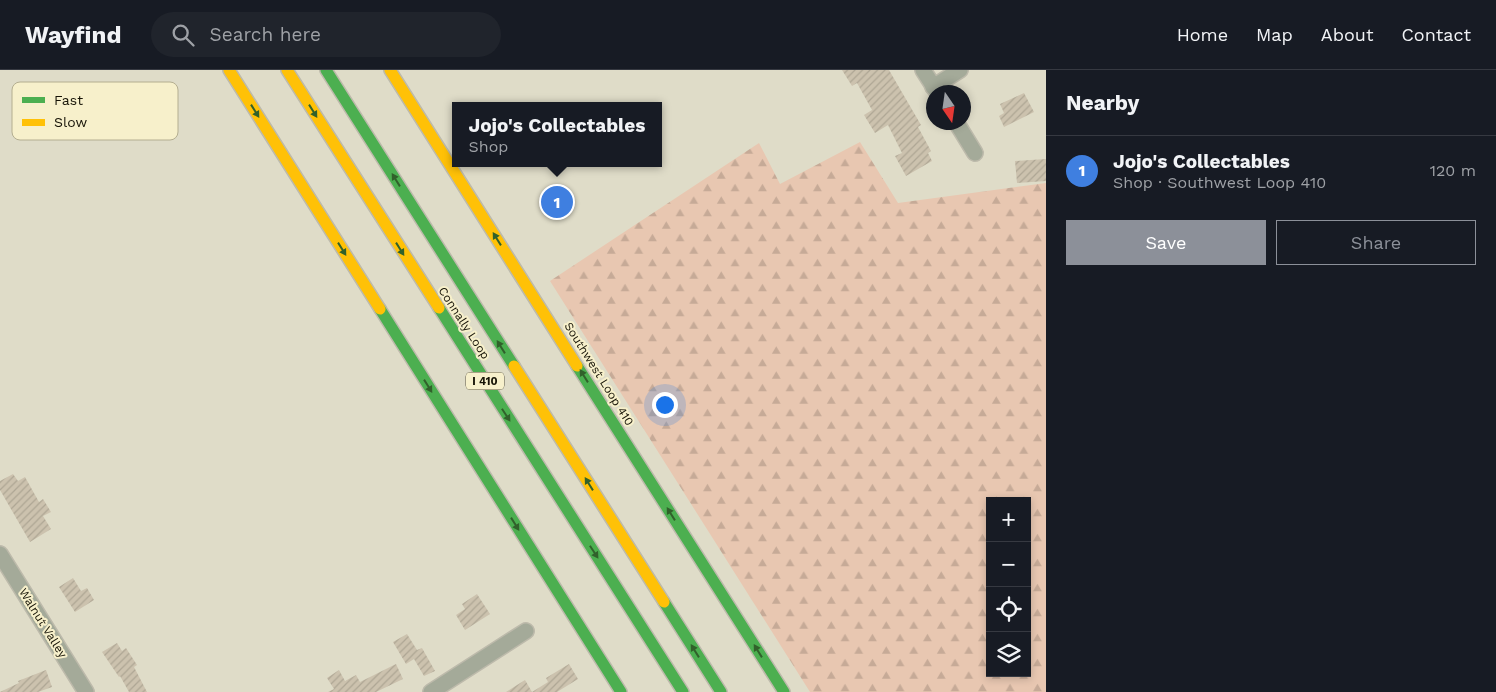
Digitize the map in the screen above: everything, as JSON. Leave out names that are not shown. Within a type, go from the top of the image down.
[{"type":"main road","points":[[229,70],[621,692]]},
{"type":"main road","name":"Connally Loop","points":[[287,70],[683,692]]},
{"type":"main road","name":"Connally Loop","points":[[326,70],[721,692]]},
{"type":"main road","name":"Southwest Loop 410","points":[[390,70],[784,692]]},
{"type":"street","points":[[923,70],[932,85]]},
{"type":"street","points":[[941,85],[960,70]]},
{"type":"street","points":[[961,130],[975,153]]},
{"type":"street","name":"Walnut Valley","points":[[0,554],[86,692]]},
{"type":"street","points":[[431,692],[526,631]]},
{"type":"green space","points":[[860,142],[898,203],[1046,183],[1046,692],[810,692],[550,281],[759,143],[780,184]]},
{"type":"building","points":[[842,70],[889,70],[921,125],[918,127],[931,151],[928,153],[932,161],[906,176],[895,156],[902,153],[888,125],[875,133],[864,115],[872,110],[857,83],[852,86]]},
{"type":"building","points":[[1024,93],[1034,112],[1004,127],[999,116],[1004,113],[1000,104]]},
{"type":"building","points":[[1046,159],[1046,181],[1017,183],[1015,161]]},
{"type":"building","points":[[13,474],[18,481],[25,477],[39,502],[43,499],[51,512],[43,516],[51,529],[30,542],[0,490],[0,481]]},
{"type":"building","points":[[73,578],[81,591],[87,588],[94,600],[75,612],[59,587]]},
{"type":"building","points":[[477,594],[490,614],[465,630],[456,615],[465,609],[462,604]]},
{"type":"building","points":[[407,634],[417,650],[422,648],[435,671],[424,676],[414,659],[406,664],[393,642]]},
{"type":"building","points":[[117,643],[122,651],[126,648],[137,665],[134,667],[147,692],[129,692],[102,652]]},
{"type":"building","points":[[396,664],[403,679],[376,692],[328,692],[334,689],[327,678],[339,670],[345,681],[356,675],[360,682]]},
{"type":"building","points":[[569,664],[578,679],[557,692],[532,692],[548,682],[546,678]]},
{"type":"building","points":[[46,670],[52,687],[38,692],[0,692],[19,683],[18,681]]},
{"type":"building","points":[[525,680],[532,692],[506,692]]},
{"type":"traffic: fast","points":[[326,70],[514,366]]},
{"type":"traffic: fast","points":[[439,308],[683,692]]},
{"type":"traffic: fast","points":[[380,309],[621,692]]},
{"type":"traffic: fast","points":[[577,366],[784,692]]},
{"type":"traffic: fast","points":[[664,602],[721,692]]},
{"type":"traffic: slow","points":[[229,70],[380,309]]},
{"type":"traffic: slow","points":[[287,70],[439,308]]},
{"type":"traffic: slow","points":[[390,70],[577,366]]},
{"type":"traffic: slow","points":[[514,366],[664,602]]},
{"type":"place","name":"Jojo's Collectables","points":[[557,202]]}]
